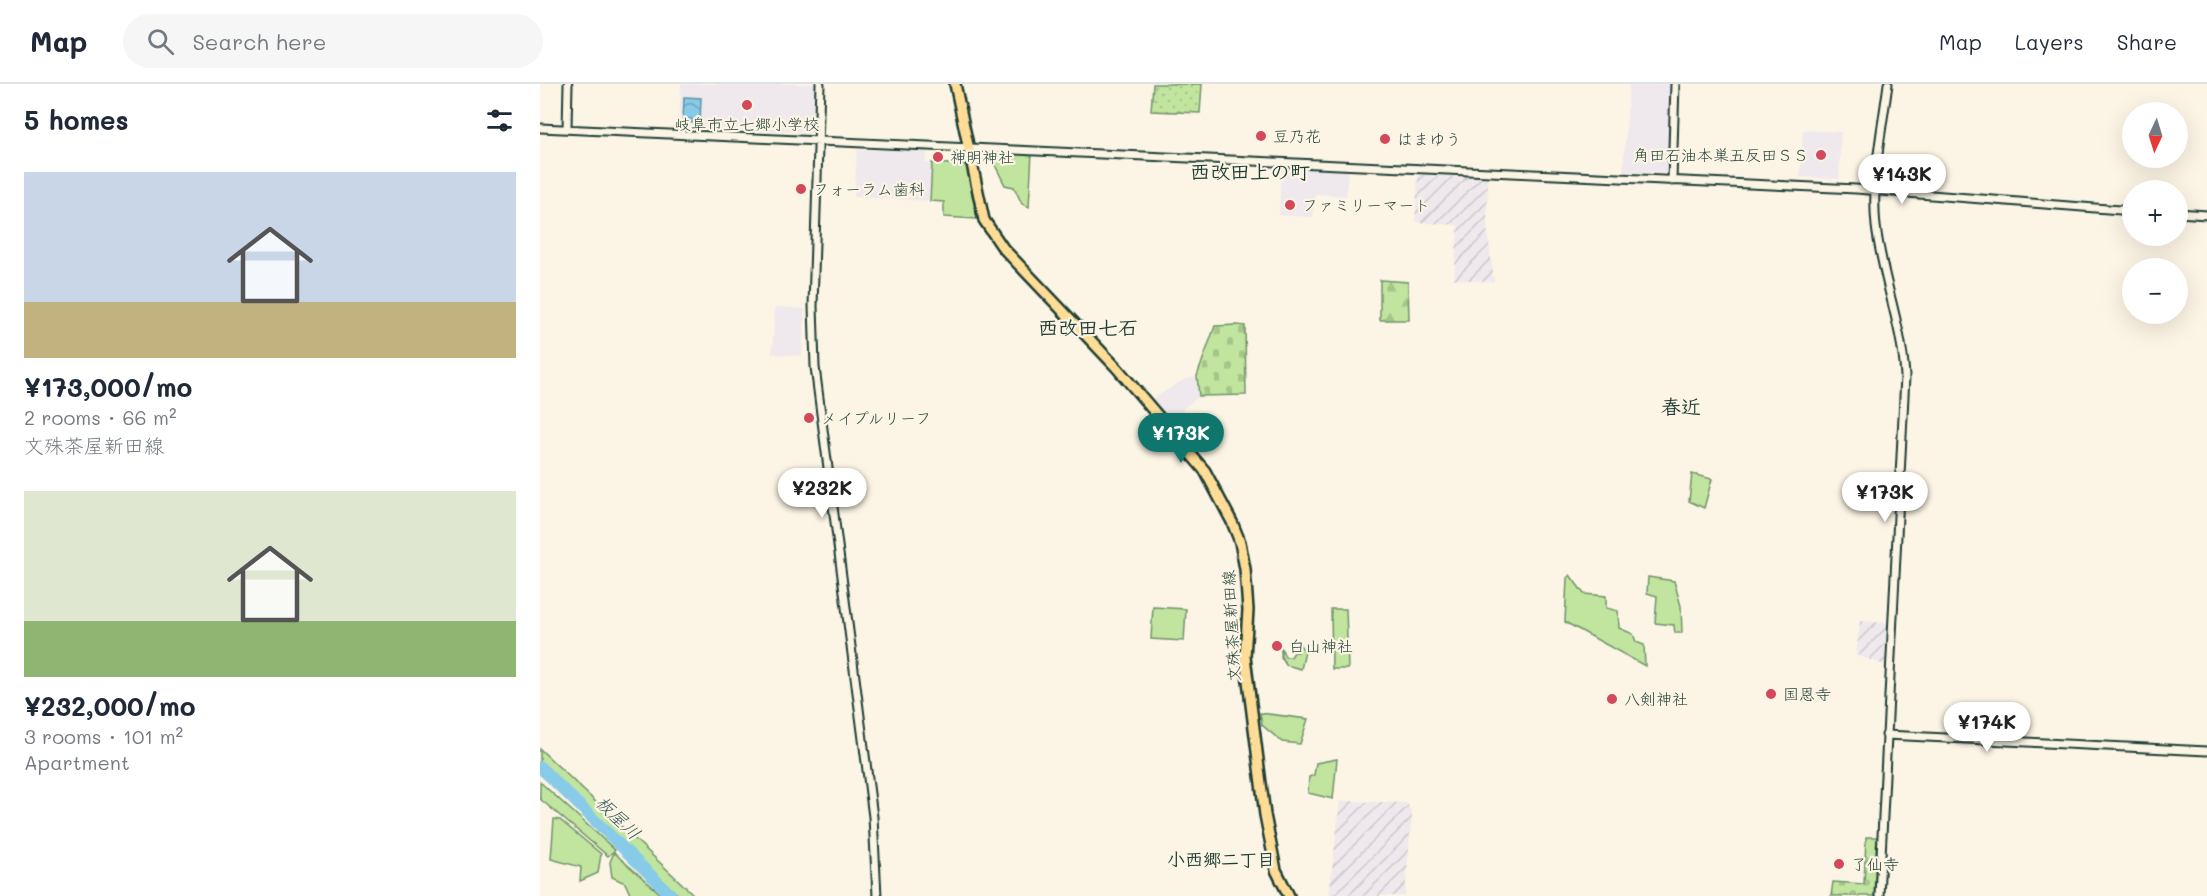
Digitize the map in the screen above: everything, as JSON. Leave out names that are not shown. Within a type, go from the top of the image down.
[{"type":"main road","name":"文殊茶屋新田線","points":[[956,84],[984,220],[1003,248],[1094,344],[1197,460],[1215,486],[1232,522],[1240,542],[1245,569],[1248,610],[1245,657],[1267,827],[1276,870],[1289,896]]},
{"type":"street","points":[[567,129],[568,84]]},
{"type":"street","points":[[820,84],[813,306],[815,367],[873,817],[877,896]]},
{"type":"street","points":[[1672,181],[1675,84]]},
{"type":"street","points":[[1879,896],[1905,376],[1901,338],[1876,229],[1874,190],[1888,84]]},
{"type":"street","points":[[540,128],[818,142],[968,146],[1874,190],[2122,209]]},
{"type":"street","points":[[2188,214],[2207,215]]},
{"type":"street","points":[[1886,735],[2207,751]]},
{"type":"shaded area","name":"岐阜市立七郷小学校","points":[[681,84],[815,84],[813,130],[809,133],[679,127]]},
{"type":"shaded area","points":[[1629,84],[1671,84],[1667,173],[1623,172]]},
{"type":"shaded area","name":"角田石油本巣五反田ＳＳ","points":[[1803,130],[1841,132],[1839,179],[1800,177]]},
{"type":"shaded area","points":[[857,150],[927,150],[926,163],[932,163],[930,201],[854,197]]},
{"type":"shaded area","points":[[1281,167],[1348,171],[1346,196],[1315,194],[1313,217],[1279,215]]},
{"type":"shaded area","points":[[1418,175],[1461,177],[1459,215],[1462,176],[1488,178],[1487,227],[1494,282],[1454,279],[1458,225],[1415,222]]},
{"type":"shaded area","points":[[775,307],[805,309],[802,356],[772,354]]},
{"type":"shaded area","points":[[1195,377],[1199,397],[1182,409],[1193,424],[1177,434],[1148,402],[1185,379]]},
{"type":"shaded area","points":[[1860,621],[1889,623],[1885,665],[1856,655]]},
{"type":"shaded area","points":[[1340,801],[1407,803],[1412,814],[1405,896],[1329,896]]},
{"type":"green space","points":[[1153,84],[1202,84],[1200,113],[1151,111]]},
{"type":"green space","points":[[988,151],[1032,152],[1029,207],[1022,204],[1014,187],[1005,185]]},
{"type":"green space","points":[[932,163],[966,165],[977,219],[944,217],[944,202],[930,201]]},
{"type":"green space","points":[[1380,280],[1408,282],[1409,320],[1380,320]]},
{"type":"green space","points":[[1215,326],[1245,326],[1246,395],[1199,396],[1197,376]]},
{"type":"green space","points":[[1692,474],[1712,479],[1704,508],[1689,501]]},
{"type":"green space","points":[[1570,575],[1584,594],[1606,596],[1606,608],[1618,611],[1619,628],[1633,634],[1636,642],[1644,645],[1645,666],[1565,622],[1567,578]]},
{"type":"green space","points":[[1648,577],[1674,581],[1681,606],[1682,633],[1675,633],[1674,625],[1655,623],[1657,596],[1647,593]]},
{"type":"green space","points":[[1153,607],[1186,609],[1184,641],[1151,639]]},
{"type":"green space","points":[[1331,609],[1346,609],[1348,669],[1332,669]]},
{"type":"green space","points":[[1297,641],[1305,652],[1301,669],[1286,665],[1281,657],[1281,647],[1285,657],[1291,657],[1294,652],[1297,652],[1294,649]]},
{"type":"green space","points":[[1260,713],[1308,719],[1300,744],[1282,742],[1262,725]]},
{"type":"green space","points":[[540,749],[695,896],[680,896],[605,829],[540,763]]},
{"type":"green space","points":[[1337,759],[1333,799],[1308,793],[1309,777],[1314,775],[1316,763]]},
{"type":"green space","points":[[540,782],[615,850],[608,856],[540,799]]},
{"type":"green space","points":[[554,819],[560,820],[601,854],[598,873],[580,881],[581,867],[551,859]]},
{"type":"green space","points":[[1866,837],[1877,837],[1874,896],[1831,896],[1833,882],[1864,884]]},
{"type":"green space","points":[[614,852],[663,896],[631,896],[625,883],[612,877],[610,862]]},
{"type":"water","points":[[684,97],[701,98],[700,123],[683,122]]},
{"type":"waterway","name":"板屋川","points":[[540,767],[672,896]]},
{"type":"place","name":"岐阜市立七郷小学校","points":[[747,105]]},
{"type":"place","name":"豆乃花","points":[[1261,136]]},
{"type":"place","name":"はまゆう","points":[[1385,139]]},
{"type":"place","name":"角田石油本巣五反田ＳＳ","points":[[1821,155]]},
{"type":"place","name":"神明神社","points":[[938,157]]},
{"type":"place","name":"フォーラム歯科","points":[[801,189]]},
{"type":"place","name":"ファミリーマート","points":[[1290,205]]},
{"type":"place","name":"メイプルリーフ","points":[[809,418]]},
{"type":"place","name":"白山神社","points":[[1277,646]]},
{"type":"place","name":"国恩寺","points":[[1771,694]]},
{"type":"place","name":"八剣神社","points":[[1612,699]]},
{"type":"place","name":"了仙寺","points":[[1839,864]]},
{"type":"district","name":"西改田上の町","points":[[1250,172]]},
{"type":"district","name":"西改田七石","points":[[1088,328]]},
{"type":"district","name":"春近","points":[[1681,407]]},
{"type":"district","name":"小西郷二丁目","points":[[1221,860]]}]
